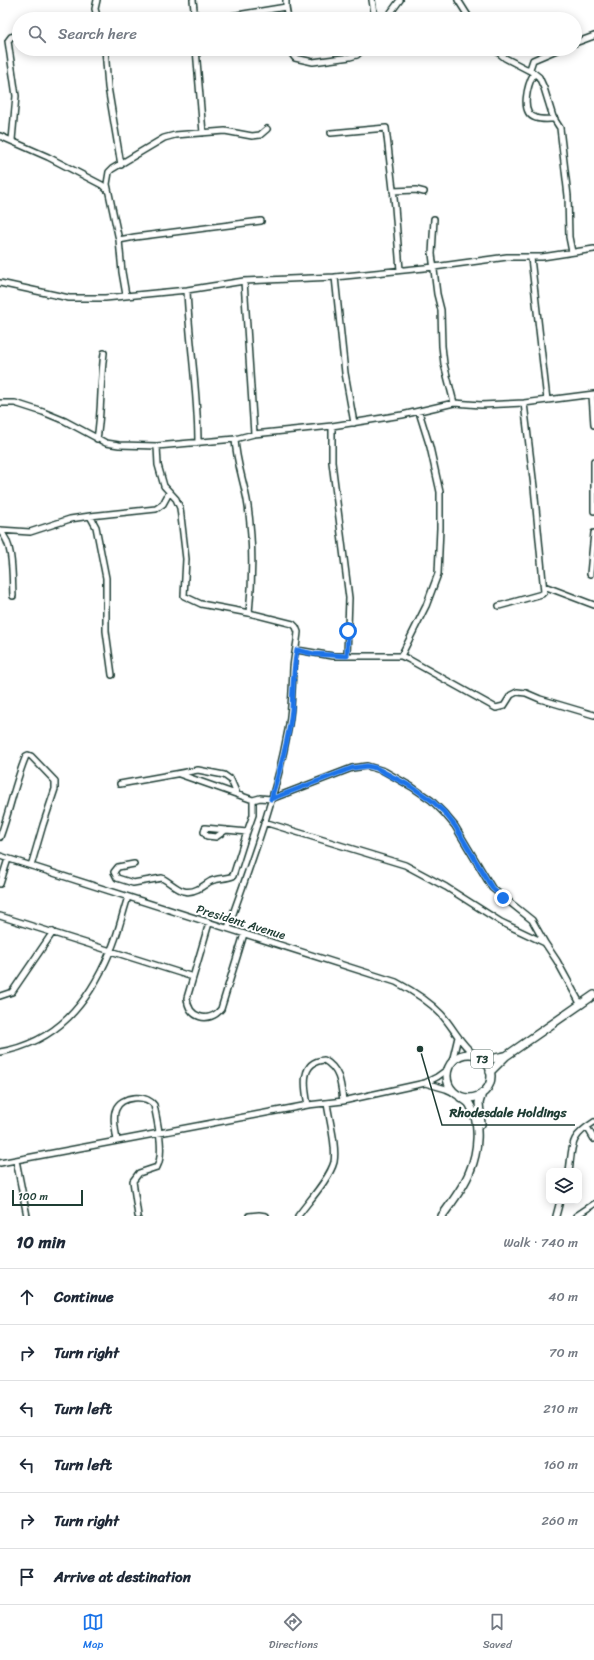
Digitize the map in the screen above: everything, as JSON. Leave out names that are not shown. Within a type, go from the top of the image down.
[{"type":"highway","name":"T3","points":[[490,1072],[506,1056],[594,995]]},
{"type":"highway","name":"T3","points":[[450,1066],[462,1055],[491,1059],[506,1056]]},
{"type":"highway","name":"T3","points":[[448,1216],[469,1186],[479,1160],[481,1128],[479,1104],[482,1093],[489,1084],[490,1072],[484,1061],[477,1056]]},
{"type":"highway","points":[[442,1216],[464,1183],[474,1159],[476,1140],[475,1117],[469,1103],[457,1094],[448,1082],[450,1066]]},
{"type":"highway","points":[[457,1094],[471,1098],[482,1093]]},
{"type":"street","points":[[96,0],[96,12]]},
{"type":"street","points":[[193,0],[194,12]]},
{"type":"street","points":[[286,0],[287,12]]},
{"type":"street","points":[[372,0],[374,12]]},
{"type":"street","points":[[391,12],[400,0]]},
{"type":"street","points":[[458,0],[466,12]]},
{"type":"street","points":[[256,12],[286,7]]},
{"type":"street","points":[[582,40],[594,36]]},
{"type":"street","points":[[12,37],[8,41],[16,96],[12,140]]},
{"type":"street","points":[[106,56],[108,87],[121,165]]},
{"type":"street","points":[[196,56],[202,133]]},
{"type":"street","points":[[294,56],[295,58],[313,62],[357,56]]},
{"type":"street","points":[[503,56],[539,77],[554,119],[560,128],[562,134],[568,196],[569,237],[572,252]]},
{"type":"street","points":[[526,69],[530,69],[533,60],[542,56]]},
{"type":"street","points":[[534,73],[526,96],[530,114],[537,119],[554,119]]},
{"type":"street","points":[[331,133],[386,128],[394,191],[400,270]]},
{"type":"street","points":[[126,295],[119,240],[108,191],[107,179],[109,172],[164,138],[175,135],[231,131],[245,136],[252,136],[260,135],[267,129]]},
{"type":"street","points":[[0,136],[12,140],[76,171],[102,185],[108,191]]},
{"type":"street","points":[[394,191],[416,190],[424,192]]},
{"type":"street","points":[[434,219],[432,245],[437,294],[441,310],[442,346],[444,364],[454,403]]},
{"type":"street","points":[[119,240],[261,221]]},
{"type":"street","points":[[0,283],[69,298],[99,298],[187,290],[244,281],[335,277],[434,267],[507,257],[531,258],[594,249]]},
{"type":"street","points":[[531,258],[547,400]]},
{"type":"street","points":[[335,277],[344,373],[354,423]]},
{"type":"street","points":[[244,281],[254,434]]},
{"type":"street","points":[[187,290],[196,389],[198,443]]},
{"type":"street","points":[[97,439],[101,422],[101,375],[104,353]]},
{"type":"street","points":[[0,403],[15,403],[43,412],[65,421],[106,443],[119,445],[157,446],[235,440],[254,434],[354,423],[418,412],[454,403],[481,405],[524,403],[593,395],[594,425]]},
{"type":"street","points":[[499,606],[542,594],[544,592],[524,403]]},
{"type":"street","points":[[401,656],[426,606],[438,574],[440,492],[430,447],[418,412]]},
{"type":"street","points":[[332,426],[332,462],[349,598],[347,656]]},
{"type":"street","points":[[235,440],[236,455],[247,500],[250,531],[252,564],[249,613]]},
{"type":"street","points":[[157,446],[160,475],[164,486],[176,499],[180,508],[186,559],[184,596],[201,604],[249,613],[292,624],[296,627],[298,632],[294,667],[292,710],[287,736],[264,822],[228,928]]},
{"type":"street","points":[[594,461],[594,511]]},
{"type":"street","points":[[0,530],[30,532],[70,519],[156,509],[163,504],[169,493]]},
{"type":"street","points":[[90,516],[96,527],[106,578],[106,632],[112,675]]},
{"type":"street","points":[[0,530],[8,543],[13,596]]},
{"type":"street","points":[[590,574],[594,533]]},
{"type":"street","points":[[544,586],[594,605]]},
{"type":"street","points":[[297,650],[314,654],[347,656],[401,656],[496,708],[504,706],[511,695],[517,692],[526,693],[540,699],[594,715]]},
{"type":"street","points":[[0,837],[12,801],[19,773],[26,756],[28,755],[55,781],[55,789],[31,866]]},
{"type":"street","points":[[179,774],[253,800],[260,798],[271,799],[352,768],[367,766],[384,771],[412,787],[431,800],[444,812],[455,826],[492,888],[532,920],[545,943],[558,961],[580,1004]]},
{"type":"street","points":[[120,784],[198,770],[224,775],[231,780],[237,794]]},
{"type":"street","points":[[134,864],[118,868],[114,872],[117,878],[133,883],[162,878],[170,882],[176,889],[185,893],[197,890],[211,881],[233,876],[253,815],[253,800]]},
{"type":"street","points":[[264,822],[405,865],[446,887],[502,922],[545,943]]},
{"type":"street","points":[[226,830],[247,832]]},
{"type":"street","name":"President Avenue","points":[[0,856],[396,982],[421,996],[442,1015],[466,1048],[477,1056]]},
{"type":"street","points":[[0,884],[8,859]]},
{"type":"street","points":[[0,1052],[32,1044],[47,1036],[62,1024],[80,1006],[92,988],[111,952],[128,897]]},
{"type":"street","points":[[0,916],[193,977]]},
{"type":"street","points":[[209,923],[187,998],[189,1009],[193,1013],[206,1017],[216,1014],[223,1005],[244,934]]},
{"type":"street","points":[[0,996],[12,992],[53,932]]},
{"type":"street","points":[[0,1163],[270,1114],[308,1105],[343,1100],[425,1083],[438,1077],[450,1066],[458,1037]]},
{"type":"street","points":[[308,1105],[305,1086],[306,1074],[311,1065],[316,1061],[324,1060],[335,1068],[340,1080],[343,1100]]},
{"type":"street","points":[[425,1083],[438,1086],[457,1094]]},
{"type":"street","points":[[117,1141],[116,1109],[128,1099],[143,1098],[152,1102],[154,1105],[159,1133],[160,1159],[157,1167],[139,1173],[133,1181],[138,1216]]},
{"type":"street","points":[[298,1216],[330,1172],[334,1161],[327,1103]]},
{"type":"street","points":[[569,1168],[572,1144],[578,1133],[594,1122]]},
{"type":"street","points":[[586,1127],[594,1139]]},
{"type":"street","points":[[16,1160],[27,1216]]},
{"type":"street","points":[[556,1216],[559,1204]]},
{"type":"street","points":[[576,1216],[594,1204]]},
{"type":"street","points":[[249,1216],[266,1216]]},
{"type":"place","name":"Rhodesdale Holdings","points":[[420,1049]]},
{"type":"route","points":[[348,631],[347,656],[314,654],[297,650],[294,667],[292,710],[278,776],[271,799],[352,768],[367,766],[384,771],[412,787],[431,800],[444,812],[455,826],[492,888],[503,898]]}]
